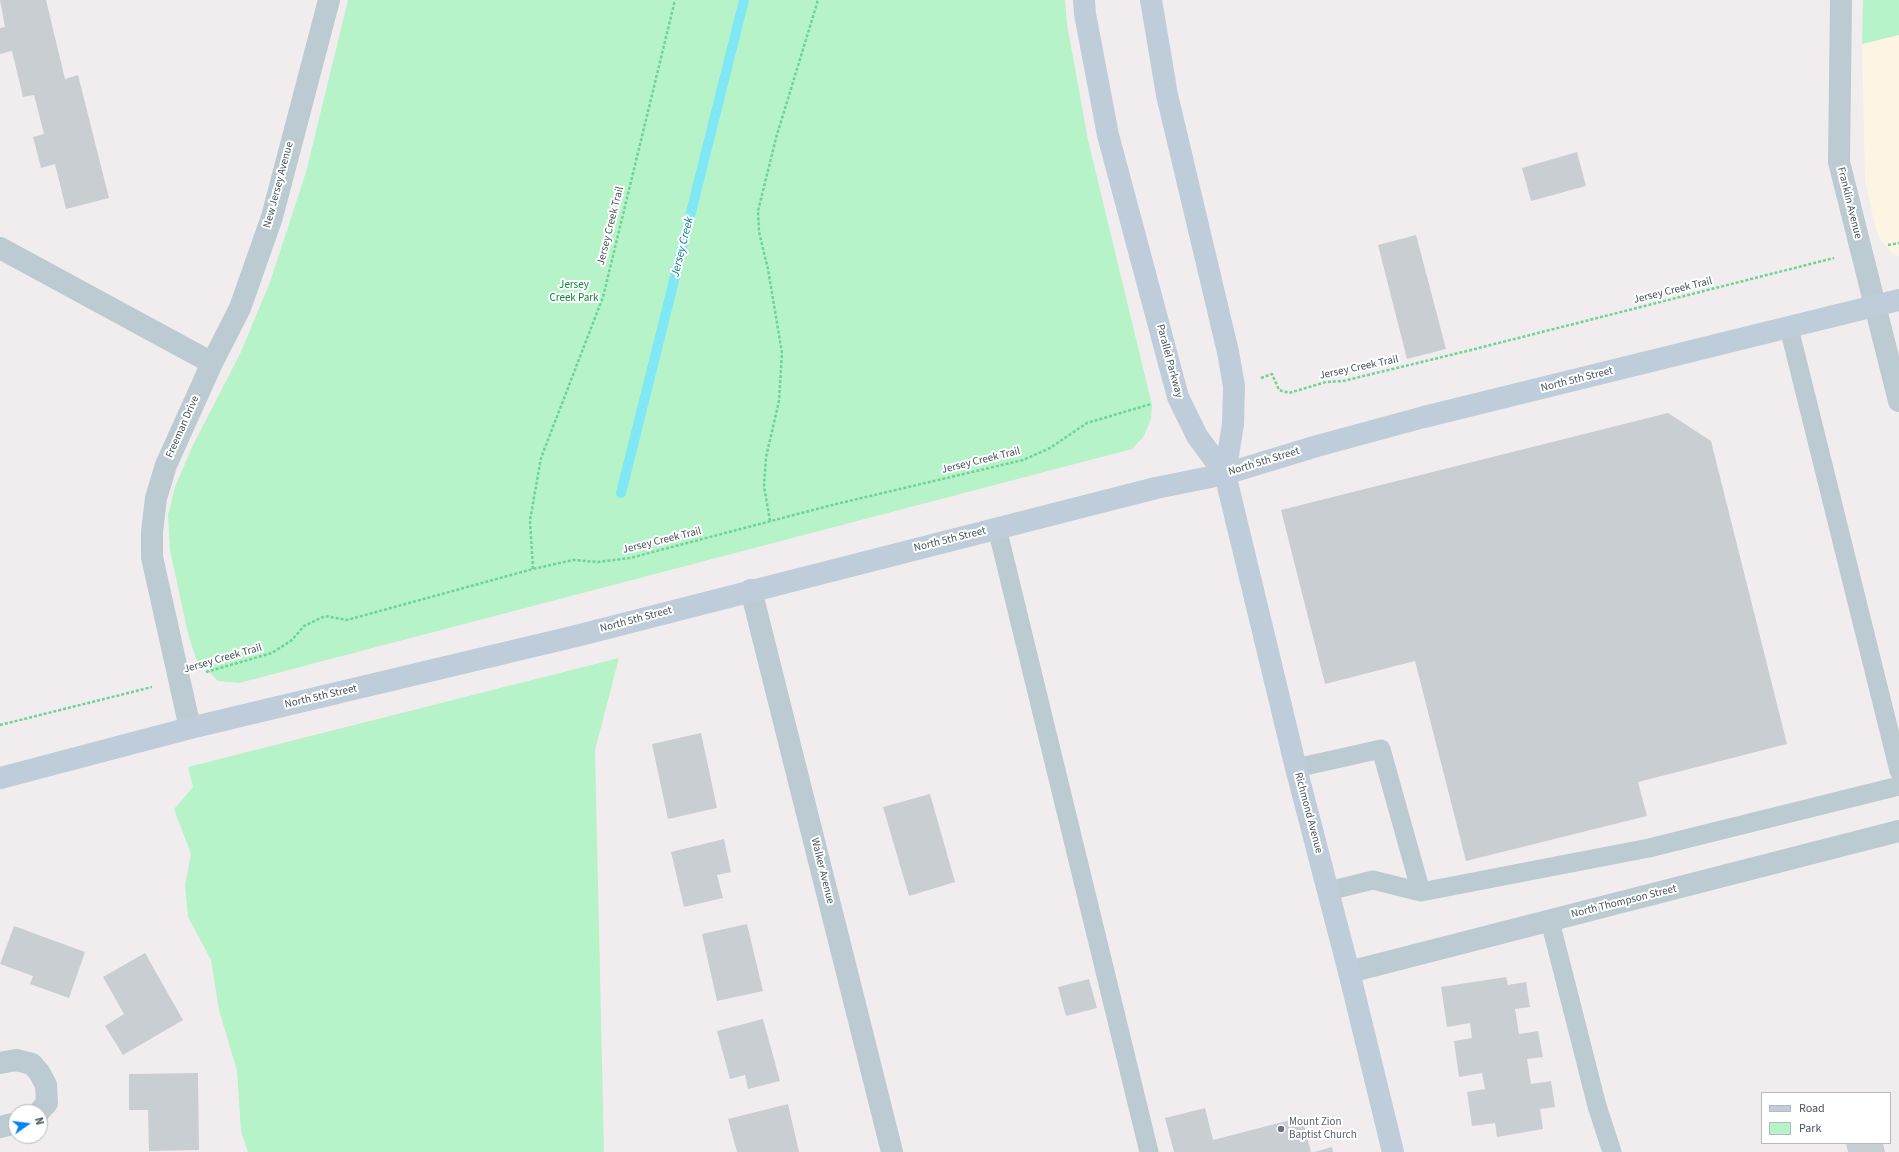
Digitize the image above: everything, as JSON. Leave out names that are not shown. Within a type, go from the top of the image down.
[{"type":"street","name":"New Jersey Avenue","points":[[212,363],[240,308],[272,217],[329,0]]},
{"type":"street","name":"Parallel Parkway","points":[[1084,0],[1085,14],[1108,135],[1178,397],[1197,436],[1225,474]]},
{"type":"street","points":[[1151,0],[1167,95],[1225,337],[1234,386],[1233,424],[1225,474]]},
{"type":"street","name":"Franklin Avenue","points":[[1841,0],[1838,162],[1899,401]]},
{"type":"street","points":[[0,248],[212,363]]},
{"type":"street","name":"North 5th Street","points":[[0,778],[190,728],[568,638],[1156,488],[1225,474],[1317,446],[1424,417],[1899,300]]},
{"type":"street","name":"Freeman Drive","points":[[190,728],[152,557],[152,532],[156,498],[166,465],[212,363]]},
{"type":"street","name":"Richmond Avenue","points":[[1225,474],[1296,768],[1349,972],[1393,1152]]},
{"type":"street","name":"Walker Avenue","points":[[752,590],[892,1152]]},
{"type":"street","name":"North Thompson Street","points":[[1349,972],[1899,832]]},
{"type":"street","points":[[0,1064],[16,1060],[32,1064],[39,1072],[46,1085],[46,1104]]},
{"type":"lane","points":[[1789,328],[1899,771]]},
{"type":"lane","points":[[997,528],[1148,1152]]},
{"type":"lane","points":[[1296,768],[1381,748],[1421,892]]},
{"type":"lane","points":[[1328,891],[1373,880],[1421,892],[1649,848],[1899,786]]},
{"type":"lane","points":[[1550,921],[1596,1106],[1612,1152]]},
{"type":"path","name":"Jersey Creek Trail","points":[[533,569],[530,520],[541,458],[603,297],[674,0]]},
{"type":"path","points":[[770,521],[764,479],[766,457],[779,401],[782,353],[768,269],[759,232],[758,210],[776,138],[818,0]]},
{"type":"path","name":"Jersey Creek Trail","points":[[1234,386],[1272,374],[1279,390],[1289,393],[1326,382],[1343,381],[1467,351],[1861,251],[1899,243]]},
{"type":"path","name":"Jersey Creek Trail","points":[[0,725],[180,680],[272,653],[292,640],[304,626],[325,616],[347,620],[533,569],[573,560],[598,562],[630,558],[770,521],[1023,460],[1050,448],[1087,423],[1178,397]]},
{"type":"shaded area","points":[[1899,35],[1899,256],[1892,253],[1880,239],[1875,226],[1865,180],[1862,44]]},
{"type":"green space","name":"Jersey Creek Park","points":[[348,0],[1065,0],[1067,24],[1088,140],[1152,405],[1151,419],[1144,436],[1132,449],[239,683],[218,681],[196,659],[188,634],[170,550],[168,515],[175,487],[193,445],[240,354],[270,282],[306,172]]},
{"type":"green space","points":[[1863,0],[1899,0],[1899,35],[1862,44]]},
{"type":"green space","points":[[619,658],[595,750],[604,1152],[248,1152],[241,1131],[237,1071],[219,1010],[211,960],[188,917],[185,885],[191,854],[174,809],[193,787],[188,767]]},
{"type":"building","points":[[0,0],[46,0],[65,79],[78,75],[109,198],[66,209],[55,164],[41,168],[33,137],[44,134],[34,95],[23,97],[12,51],[0,54],[0,28],[5,27]]},
{"type":"building","points":[[1577,152],[1586,186],[1531,201],[1522,168]]},
{"type":"building","points":[[1416,235],[1446,349],[1407,359],[1378,245]]},
{"type":"building","points":[[1668,413],[1711,441],[1787,744],[1638,782],[1647,816],[1466,861],[1415,661],[1325,684],[1281,510]]},
{"type":"building","points":[[701,733],[717,808],[668,819],[652,744]]},
{"type":"building","points":[[930,794],[955,882],[909,896],[883,807]]},
{"type":"building","points":[[724,839],[731,872],[717,875],[723,898],[684,907],[671,852]]},
{"type":"building","points":[[747,924],[763,991],[717,1001],[702,934]]},
{"type":"building","points":[[14,926],[85,952],[69,998],[30,984],[33,976],[0,964]]},
{"type":"building","points":[[145,953],[183,1020],[123,1055],[105,1026],[124,1014],[103,977]]},
{"type":"building","points":[[1506,977],[1508,985],[1526,982],[1530,1007],[1515,1009],[1519,1034],[1538,1031],[1543,1057],[1527,1059],[1531,1084],[1551,1081],[1555,1107],[1540,1109],[1543,1129],[1497,1137],[1495,1123],[1472,1126],[1467,1092],[1485,1089],[1482,1073],[1459,1077],[1454,1041],[1472,1038],[1470,1023],[1447,1027],[1441,987]]},
{"type":"building","points":[[1089,979],[1097,1008],[1066,1016],[1058,987]]},
{"type":"building","points":[[763,1019],[780,1081],[748,1089],[745,1075],[730,1079],[717,1031]]},
{"type":"building","points":[[198,1073],[199,1150],[149,1151],[148,1110],[129,1110],[129,1074]]},
{"type":"building","points":[[788,1104],[799,1152],[737,1152],[728,1119]]},
{"type":"building","name":"Mount Zion Baptist Church","points":[[1205,1108],[1213,1140],[1302,1117],[1311,1152],[1174,1152],[1165,1118]]},
{"type":"building","points":[[1846,1144],[1883,1144],[1885,1152],[1848,1152]]},
{"type":"building","name":"Mount Zion Baptist Church","points":[[1332,1147],[1333,1152],[1314,1152]]},
{"type":"waterway","name":"Jersey Creek","points":[[621,493],[744,0]]},
{"type":"place","name":"Mount Zion Baptist Church","points":[[1281,1129]]}]
